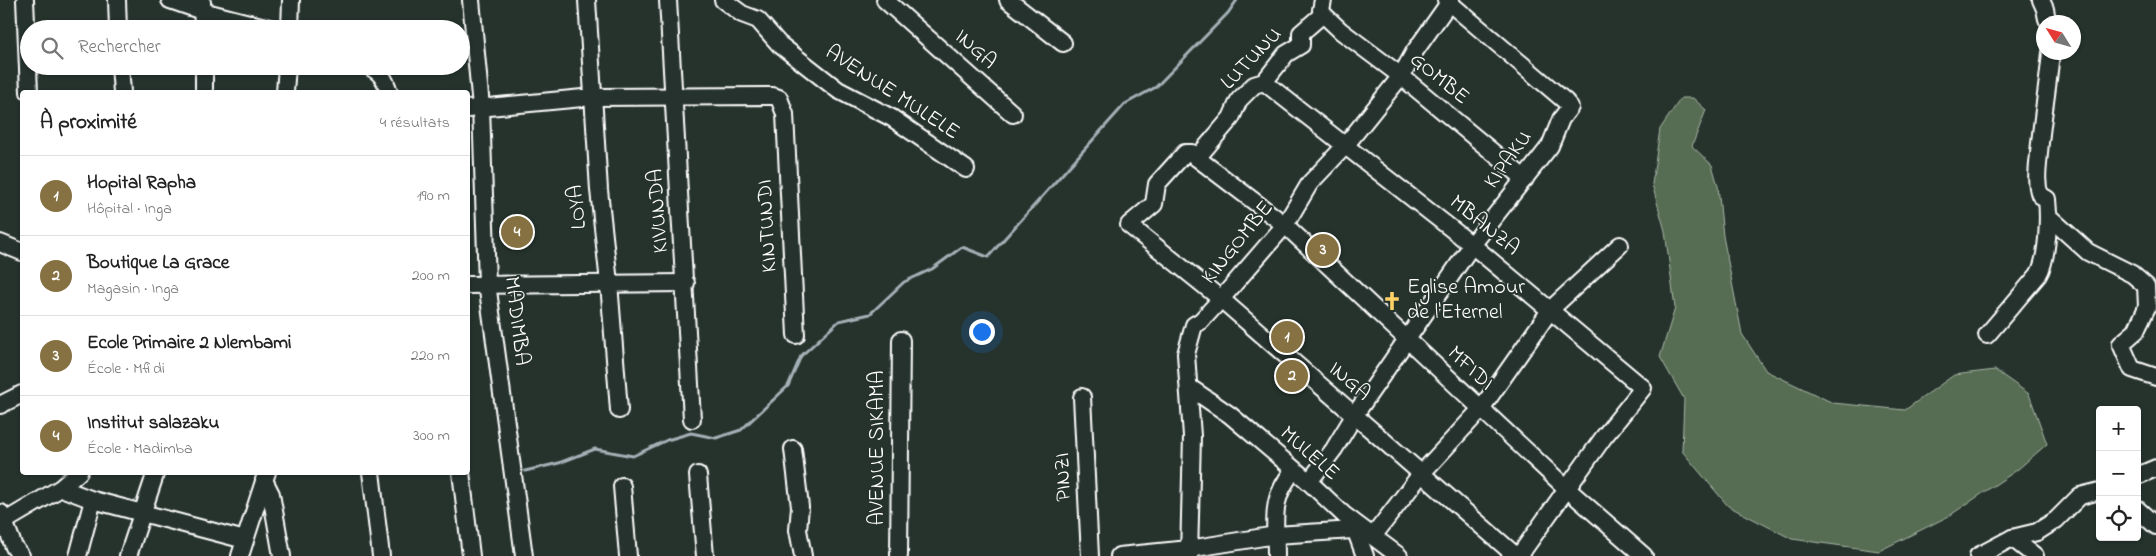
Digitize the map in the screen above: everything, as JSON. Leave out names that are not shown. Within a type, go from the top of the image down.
[{"type":"street","points":[[25,0],[26,20]]},
{"type":"street","points":[[117,0],[118,20]]},
{"type":"street","points":[[170,0],[202,6],[245,20]]},
{"type":"street","points":[[290,20],[291,0]]},
{"type":"street","name":"MADIMBA","points":[[471,0],[474,108],[488,283],[524,556]]},
{"type":"street","name":"LOYA","points":[[587,0],[599,190],[619,410]]},
{"type":"street","name":"KIVUNDA","points":[[668,0],[672,96],[686,282],[692,419]]},
{"type":"street","name":"AVENUE MULELE","points":[[723,0],[742,14],[758,20],[779,44],[838,90],[892,118],[966,169]]},
{"type":"street","name":"INGA","points":[[885,0],[1013,114]]},
{"type":"street","points":[[1008,0],[1063,44]]},
{"type":"street","points":[[2041,0],[2046,9],[2047,15]]},
{"type":"street","name":"KINGOMBE","points":[[1189,553],[1192,436],[1186,354],[1194,325],[1201,321],[1285,225],[1310,182],[1346,146],[1401,76],[1448,1]]},
{"type":"street","name":"KIPAKU","points":[[1309,482],[1334,449],[1354,416],[1472,244],[1550,146],[1561,118],[1570,107],[1448,1]]},
{"type":"street","points":[[202,6],[203,20]]},
{"type":"street","name":"GOMBE","points":[[1323,7],[1341,31],[1401,76],[1525,179]]},
{"type":"street","name":"LUTUNU","points":[[1197,158],[1231,118],[1239,100],[1254,85],[1264,82],[1281,58],[1301,45],[1302,33],[1323,7]]},
{"type":"street","points":[[1986,335],[2041,270],[2048,216],[2047,199],[2040,195],[2037,187],[2042,118],[2050,60]]},
{"type":"street","points":[[28,75],[29,90]]},
{"type":"street","points":[[121,75],[122,90]]},
{"type":"street","points":[[204,75],[204,90]]},
{"type":"street","points":[[285,90],[286,75]]},
{"type":"street","points":[[381,75],[385,79],[388,90]]},
{"type":"street","name":"MBANZA","points":[[1264,82],[1472,244],[1643,388],[1566,488]]},
{"type":"street","points":[[474,108],[593,98],[672,96]]},
{"type":"street","name":"KINTUNDI","points":[[672,96],[777,96],[785,114],[796,335]]},
{"type":"street","name":"INGA","points":[[1197,158],[1192,153],[1186,153],[1157,184],[1154,204],[1129,225],[1221,299],[1517,556]]},
{"type":"street","name":"MFIDI","points":[[1197,158],[1285,225],[1566,488],[1644,556]]},
{"type":"street","points":[[2048,216],[2088,252],[2132,274],[2146,286],[2152,304],[2136,331],[2121,344],[2132,370],[2156,377]]},
{"type":"street","points":[[0,244],[20,251]]},
{"type":"street","points":[[1374,535],[1421,474],[1481,409],[1551,309],[1620,245]]},
{"type":"street","points":[[470,285],[488,283],[609,284],[686,282]]},
{"type":"street","name":"AVENUE SIKAMA","points":[[899,556],[901,340]]},
{"type":"street","name":"MULELE","points":[[1189,388],[1230,415],[1309,482],[1352,526],[1374,535],[1399,556]]},
{"type":"street","points":[[0,405],[20,395]]},
{"type":"street","name":"PINZI","points":[[1082,397],[1090,556]]},
{"type":"street","points":[[793,449],[800,507],[798,530],[803,556]]},
{"type":"street","points":[[2141,474],[2156,468]]},
{"type":"street","points":[[1276,556],[1277,495],[1284,482],[1294,470]]},
{"type":"street","points":[[21,556],[14,546],[2,519],[60,488],[75,475]]},
{"type":"street","points":[[128,556],[155,475]]},
{"type":"street","points":[[371,475],[381,556]]},
{"type":"street","points":[[461,475],[471,556]]},
{"type":"street","points":[[698,475],[706,556]]},
{"type":"street","points":[[240,556],[265,476]]},
{"type":"street","points":[[265,476],[271,494],[282,556]]},
{"type":"street","points":[[622,486],[628,556]]},
{"type":"street","points":[[60,488],[93,500],[245,540]]},
{"type":"street","points":[[1517,556],[1566,488]]},
{"type":"street","points":[[1978,556],[2012,538],[2037,532],[2056,520],[2080,496],[2096,492]]},
{"type":"street","points":[[78,556],[93,500]]},
{"type":"street","points":[[2141,513],[2156,526]]},
{"type":"street","points":[[1119,556],[1189,553],[1276,535],[1352,526],[1365,556]]},
{"type":"street","points":[[2012,538],[2035,556]]},
{"type":"green space","points":[[1681,98],[1693,98],[1706,110],[1692,146],[1712,165],[1718,186],[1723,236],[1742,334],[1766,371],[1833,403],[1905,410],[1954,375],[1995,370],[2029,394],[2047,444],[2017,470],[1949,516],[1879,551],[1792,539],[1728,506],[1682,451],[1684,399],[1660,357],[1675,308],[1665,231],[1652,184],[1660,129]]},
{"type":"waterway","points":[[525,471],[559,463],[595,449],[633,456],[667,440],[691,433],[716,438],[741,430],[788,386],[801,356],[839,321],[870,314],[904,282],[932,269],[962,247],[988,257],[1125,104],[1156,87],[1228,13],[1237,0]]},
{"type":"place","name":"Institut salazaku","points":[[517,232]]},
{"type":"place","name":"Ecole Primaire 2 Nlembami","points":[[1323,250]]},
{"type":"place","name":"Eglise Amour de l'Eternel","points":[[1392,301]]},
{"type":"place","name":"Hopital Rapha","points":[[1287,337]]},
{"type":"place","name":"Boutique La Grace","points":[[1292,376]]}]
